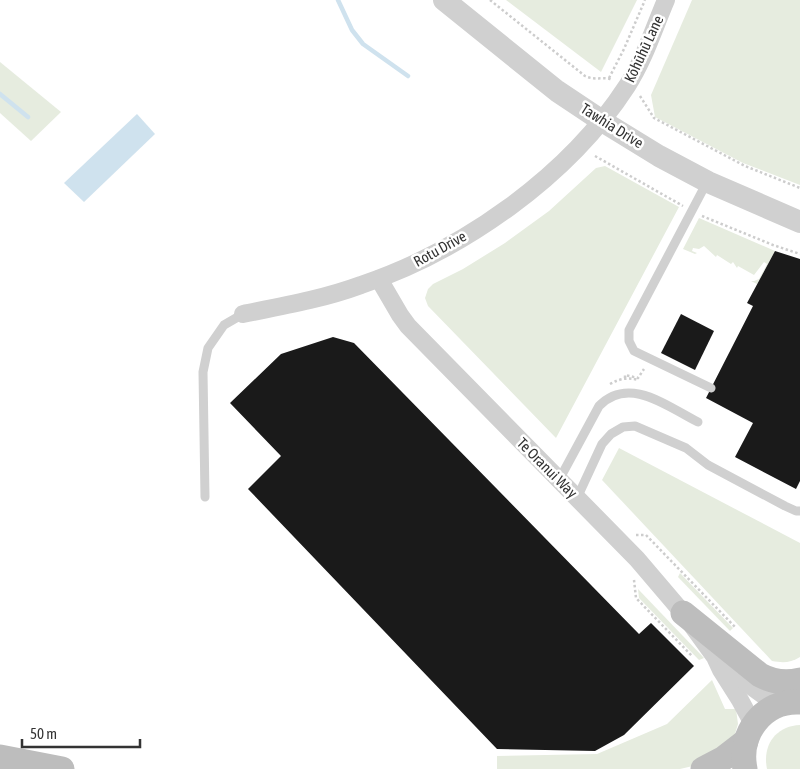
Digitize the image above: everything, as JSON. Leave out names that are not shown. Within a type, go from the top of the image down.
[{"type":"main road","points":[[683,613],[760,674],[772,681],[783,683],[794,696],[768,710],[749,733],[724,758],[703,769]]},
{"type":"main road","points":[[745,769],[743,760],[749,733]]},
{"type":"main road","points":[[0,757],[62,769]]},
{"type":"street","name":"Tawhia Drive","points":[[444,0],[557,91],[602,121],[659,156],[708,182],[800,222]]},
{"type":"street","name":"Kōhūhū Lane","points":[[602,121],[634,74],[666,0]]},
{"type":"street","name":"Rotu Drive","points":[[243,314],[301,303],[379,279],[401,270],[456,241],[510,206],[578,148],[602,121]]},
{"type":"street","name":"Te Oranui Way","points":[[379,279],[408,326],[636,559],[683,613],[715,657],[754,690],[794,696]]},
{"type":"street","name":"Te Oranui Way","points":[[715,657],[720,670],[740,700],[749,733]]},
{"type":"lane","points":[[708,182],[629,330],[629,341],[634,351],[711,388]]},
{"type":"lane","points":[[205,497],[203,372],[208,348],[224,325],[243,314]]},
{"type":"lane","points":[[559,480],[599,406],[606,399],[623,392],[644,394],[698,422]]},
{"type":"lane","points":[[577,498],[602,444],[611,434],[623,427],[635,426],[686,448],[708,465],[785,506],[800,511]]},
{"type":"path","points":[[490,0],[585,76],[594,80],[609,78],[614,81]]},
{"type":"path","points":[[609,78],[645,0]]},
{"type":"path","points":[[640,96],[654,118],[745,166],[800,188]]},
{"type":"path","points":[[595,156],[685,206]]},
{"type":"path","points":[[701,215],[773,245],[800,254]]},
{"type":"path","points":[[626,378],[625,374],[638,378]]},
{"type":"path","points":[[646,535],[741,634]]},
{"type":"path","points":[[636,598],[694,658]]},
{"type":"shaded area","points":[[506,0],[637,0],[601,72]]},
{"type":"shaded area","points":[[692,0],[800,0],[800,185],[743,163],[655,117],[651,95]]},
{"type":"shaded area","points":[[0,62],[61,112],[31,141],[0,113]]},
{"type":"shaded area","points":[[605,166],[679,207],[556,438],[428,306],[425,298],[428,289],[433,284],[463,269],[505,243],[549,211],[596,168]]},
{"type":"shaded area","points":[[699,218],[775,251],[757,284],[751,281],[759,279],[767,264],[764,262],[754,275],[738,266],[737,268],[733,262],[731,264],[717,255],[716,257],[704,246],[699,249],[693,248],[692,251],[697,253],[695,254],[683,249]]},
{"type":"shaded area","points":[[619,448],[800,543],[800,657],[786,662],[772,661],[602,480]]},
{"type":"shaded area","points":[[680,573],[733,628],[730,631],[678,577]]},
{"type":"shaded area","points":[[638,589],[704,658],[699,660],[639,598]]},
{"type":"shaded area","points":[[712,680],[725,709],[736,709],[738,724],[733,740],[697,765],[680,769],[497,769],[497,756],[597,754],[667,724]]},
{"type":"shaded area","points":[[800,725],[800,769],[767,769],[767,752],[773,738],[784,729]]},
{"type":"water","points":[[137,114],[155,134],[84,202],[64,183]]},
{"type":"building","points":[[775,251],[800,259],[800,481],[796,489],[735,457],[753,423],[706,398],[753,306],[747,303]]},
{"type":"building","points":[[681,314],[714,331],[695,370],[661,353]]},
{"type":"building","points":[[333,337],[354,343],[639,634],[651,623],[694,666],[624,735],[595,751],[497,749],[248,489],[281,456],[230,403],[281,354]]},
{"type":"waterway","points":[[338,0],[352,30],[363,44],[408,76]]},
{"type":"waterway","points":[[0,94],[28,117]]}]
